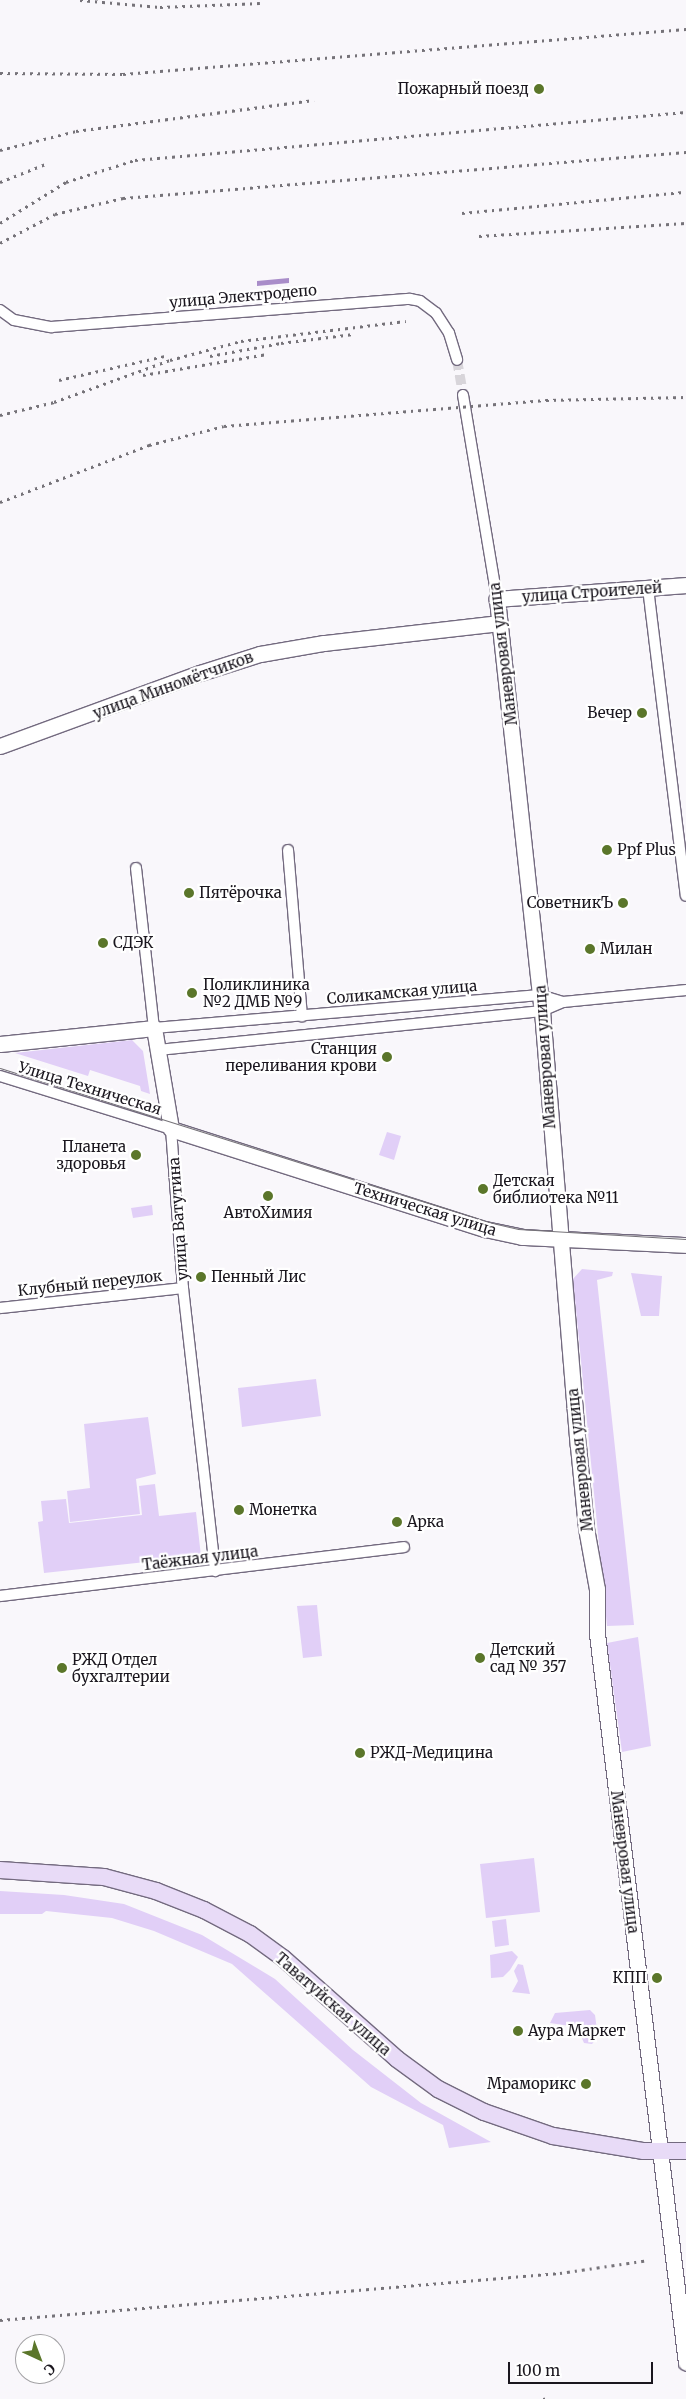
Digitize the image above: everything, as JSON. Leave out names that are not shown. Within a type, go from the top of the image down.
[{"type":"main road","name":"Таватуйская улица","points":[[0,1870],[104,1877],[156,1891],[204,1910],[250,1934],[283,1958],[397,2059],[461,2101],[507,2122],[553,2136],[661,2153],[686,2151]]},
{"type":"street","name":"улица Электродепо","points":[[0,310],[14,320],[51,327],[410,299],[420,301],[436,313],[449,333],[458,360]]},
{"type":"street","name":"Маневровая улица","points":[[463,395],[497,599],[542,1011],[559,1238],[586,1528],[597,1589],[597,1634],[686,2362]]},
{"type":"street","name":"улица Строителей","points":[[497,599],[686,585]]},
{"type":"street","points":[[648,588],[686,896]]},
{"type":"street","name":"улица Миномётчиков","points":[[0,746],[200,673],[260,654],[324,643],[499,623]]},
{"type":"street","points":[[288,850],[302,1016]]},
{"type":"street","name":"улица Ватутина","points":[[136,868],[154,1028],[171,1129],[183,1288],[215,1572]]},
{"type":"street","name":"Соликамская улица","points":[[158,1050],[542,1011],[563,1002],[686,990]]},
{"type":"street","name":"Соликамская улица","points":[[154,1028],[540,995],[563,1002]]},
{"type":"street","points":[[0,1044],[154,1028]]},
{"type":"street","name":"Улица Техническая","points":[[0,1076],[171,1129]]},
{"type":"street","name":"Техническая улица","points":[[171,1129],[485,1229],[522,1237],[686,1246]]},
{"type":"street","name":"Клубный переулок","points":[[0,1308],[183,1288]]},
{"type":"street","name":"Таёжная улица","points":[[0,1596],[215,1572],[404,1547]]},
{"type":"shaded area","points":[[289,278],[289,283],[257,286],[257,281]]},
{"type":"shaded area","points":[[132,1040],[143,1051],[150,1094],[141,1091],[140,1086],[90,1070],[88,1076],[15,1053]]},
{"type":"shaded area","points":[[387,1132],[401,1136],[394,1160],[379,1155]]},
{"type":"shaded area","points":[[152,1205],[153,1215],[133,1218],[131,1208]]},
{"type":"shaded area","points":[[582,1269],[613,1272],[612,1276],[597,1280],[634,1625],[607,1626],[573,1279]]},
{"type":"shaded area","points":[[631,1273],[662,1276],[659,1316],[641,1316]]},
{"type":"shaded area","points":[[316,1379],[321,1416],[242,1427],[238,1388]]},
{"type":"shaded area","points":[[148,1417],[156,1474],[136,1479],[140,1514],[70,1522],[67,1491],[90,1488],[84,1424]]},
{"type":"shaded area","points":[[155,1484],[159,1516],[196,1512],[201,1556],[44,1573],[38,1522],[43,1521],[41,1501],[66,1499],[69,1523],[142,1515],[139,1486]]},
{"type":"shaded area","points":[[317,1605],[322,1656],[303,1658],[297,1606]]},
{"type":"shaded area","points":[[638,1637],[651,1746],[622,1752],[607,1643]]},
{"type":"shaded area","points":[[534,1858],[540,1912],[486,1918],[480,1864]]},
{"type":"shaded area","points":[[0,1891],[64,1895],[124,1904],[202,1935],[275,1979],[353,2050],[421,2103],[491,2142],[449,2148],[443,2125],[371,2087],[232,1964],[154,1931],[112,1918],[46,1911],[42,1914],[0,1914]]},
{"type":"shaded area","points":[[506,1919],[509,1945],[495,1947],[492,1921]]},
{"type":"shaded area","points":[[512,1951],[518,1957],[510,1970],[503,1977],[491,1978],[490,1955]]},
{"type":"shaded area","points":[[518,1964],[523,1965],[530,1994],[512,1992],[518,1981],[514,1971]]},
{"type":"shaded area","points":[[590,2010],[595,2015],[598,2037],[592,2044],[584,2043],[577,2027],[550,2023],[555,2013]]},
{"type":"tunnel","points":[[457,360],[463,395]]},
{"type":"tram line","points":[[0,1068],[488,1222],[518,1229],[686,1239]]},
{"type":"railway","points":[[80,0],[160,7],[260,3]]},
{"type":"railway","points":[[0,73],[123,74],[686,29]]},
{"type":"railway","points":[[0,150],[76,131],[314,100]]},
{"type":"railway","points":[[0,223],[66,182],[135,160],[686,112]]},
{"type":"railway","points":[[0,243],[55,214],[123,198],[686,152]]},
{"type":"railway","points":[[0,182],[48,163]]},
{"type":"railway","points":[[462,213],[686,192]]},
{"type":"railway","points":[[479,236],[686,223]]},
{"type":"railway","points":[[0,415],[54,402],[170,360],[241,341],[406,321]]},
{"type":"railway","points":[[210,356],[281,343],[353,334]]},
{"type":"railway","points":[[143,375],[267,354]]},
{"type":"railway","points":[[59,380],[165,356]]},
{"type":"railway","points":[[0,502],[149,445],[224,426],[546,400],[686,397]]},
{"type":"railway","points":[[0,2320],[560,2273],[649,2260]]},
{"type":"railway","points":[[543,2399],[549,2398]]},
{"type":"place","name":"Пожарный поезд","points":[[539,89]]},
{"type":"place","name":"Вечер","points":[[642,713]]},
{"type":"place","name":"Ppf Plus","points":[[607,850]]},
{"type":"place","name":"Пятёрочка","points":[[189,893]]},
{"type":"place","name":"СоветникЪ","points":[[623,903]]},
{"type":"place","name":"СДЭК","points":[[103,943]]},
{"type":"place","name":"Милан","points":[[590,949]]},
{"type":"place","name":"Поликлиника №2 ДМБ №9","points":[[192,993]]},
{"type":"place","name":"Станция переливания крови","points":[[387,1057]]},
{"type":"place","name":"Планета здоровья","points":[[136,1155]]},
{"type":"place","name":"Детская библиотека №11","points":[[483,1189]]},
{"type":"place","name":"АвтоХимия","points":[[268,1196]]},
{"type":"place","name":"Пенный Лис","points":[[201,1277]]},
{"type":"place","name":"Монетка","points":[[239,1510]]},
{"type":"place","name":"Арка","points":[[397,1522]]},
{"type":"place","name":"Детский сад № 357","points":[[480,1658]]},
{"type":"place","name":"РЖД Отдел бухгалтерии","points":[[62,1668]]},
{"type":"place","name":"РЖД-Медицина","points":[[360,1753]]},
{"type":"place","name":"КПП","points":[[657,1978]]},
{"type":"place","name":"Аура Маркет","points":[[518,2031]]},
{"type":"place","name":"Мраморикс","points":[[586,2084]]}]
